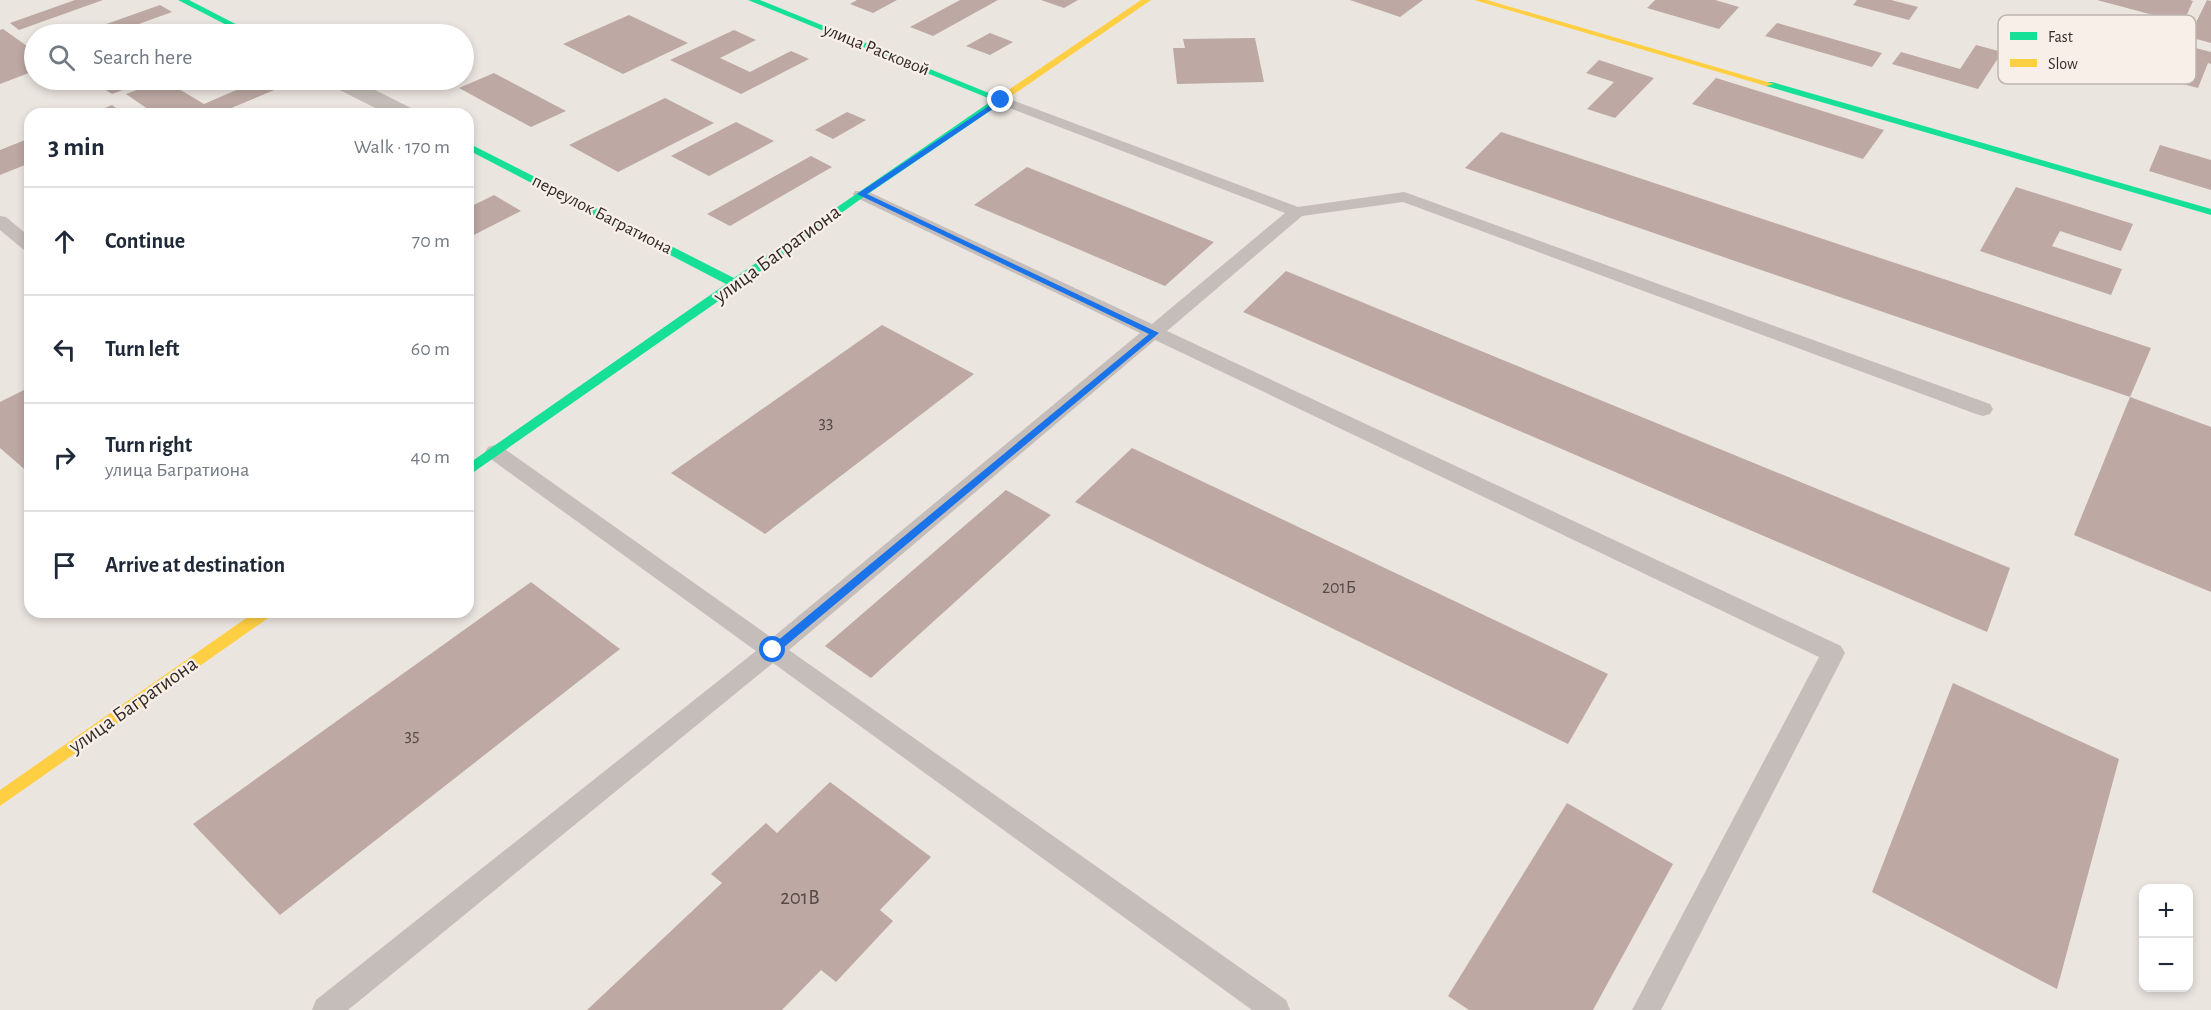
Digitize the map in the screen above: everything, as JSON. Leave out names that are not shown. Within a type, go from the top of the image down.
[{"type":"street","points":[[182,0],[230,24]]},
{"type":"street","name":"улица Расковой","points":[[752,0],[1001,100]]},
{"type":"street","name":"улица Багратиона","points":[[474,467],[861,194],[1147,0]]},
{"type":"street","points":[[1478,0],[2211,212]]},
{"type":"street","points":[[358,90],[393,108]]},
{"type":"street","name":"переулок Багратиона","points":[[474,149],[736,284]]},
{"type":"street","name":"улица Багратиона","points":[[0,799],[257,618]]},
{"type":"lane","points":[[1001,100],[1297,212],[1404,197],[1983,409]]},
{"type":"lane","points":[[861,194],[1833,653],[1646,1010]]},
{"type":"lane","points":[[326,1010],[773,650],[1297,212]]},
{"type":"lane","points":[[0,221],[24,241]]},
{"type":"lane","points":[[495,452],[1276,1010]]},
{"type":"building","points":[[75,0],[103,0],[36,24],[24,24],[24,28],[19,30],[10,23]]},
{"type":"building","points":[[857,0],[897,0],[873,13],[850,4]]},
{"type":"building","points":[[960,0],[998,0],[933,36],[910,27]]},
{"type":"building","points":[[1041,0],[1078,0],[1064,8]]},
{"type":"building","points":[[1350,0],[1423,0],[1400,17]]},
{"type":"building","points":[[1655,0],[1715,0],[1739,7],[1719,29],[1647,8]]},
{"type":"building","points":[[1857,0],[1891,0],[1918,7],[1909,20],[1853,5]]},
{"type":"building","points":[[2097,0],[2193,1],[2187,15],[2153,15]]},
{"type":"building","points":[[2207,0],[2211,1],[2211,43],[2196,39],[2196,23]]},
{"type":"building","points":[[160,5],[172,12],[139,24],[106,24]]},
{"type":"building","points":[[629,15],[688,43],[623,74],[563,44]]},
{"type":"building","points":[[1777,23],[1882,53],[1872,67],[1765,36]]},
{"type":"building","points":[[3,29],[24,44],[24,75],[0,84],[0,30]]},
{"type":"building","points":[[734,30],[756,40],[720,58],[750,72],[791,51],[809,59],[741,94],[670,60]]},
{"type":"building","points":[[990,33],[1013,42],[990,55],[966,46]]},
{"type":"building","points":[[1255,38],[1264,82],[1177,84],[1173,48],[1185,48],[1183,39]]},
{"type":"building","points":[[1976,45],[1998,51],[1998,58],[1978,89],[1892,64],[1901,52],[1960,69]]},
{"type":"building","points":[[2196,48],[2211,52],[2211,64],[2208,63],[2198,88],[2183,84],[2196,84]]},
{"type":"building","points":[[1599,60],[1654,78],[1615,118],[1587,109],[1614,82],[1586,73]]},
{"type":"building","points":[[494,73],[566,111],[531,127],[463,90],[474,90],[474,82]]},
{"type":"building","points":[[1716,78],[1884,130],[1863,159],[1692,104]]},
{"type":"building","points":[[106,90],[123,90],[112,94]]},
{"type":"building","points":[[137,90],[181,90],[204,104],[236,90],[274,90],[231,108],[146,108],[126,94]]},
{"type":"building","points":[[665,98],[714,123],[618,172],[569,145]]},
{"type":"building","points":[[847,112],[866,120],[833,139],[815,130]]},
{"type":"building","points":[[736,122],[774,141],[709,176],[671,156]]},
{"type":"building","points":[[1501,132],[2151,348],[2130,397],[1465,168]]},
{"type":"building","points":[[24,140],[24,165],[0,175],[0,150]]},
{"type":"building","points":[[2160,145],[2211,160],[2211,190],[2149,171]]},
{"type":"building","points":[[811,156],[832,167],[730,226],[707,214]]},
{"type":"building","points":[[1027,167],[1214,242],[1165,286],[974,205]]},
{"type":"building","points":[[2016,187],[2133,224],[2121,251],[2060,231],[2052,246],[2122,269],[2111,295],[1980,251]]},
{"type":"building","points":[[494,195],[521,211],[474,235],[474,205]]},
{"type":"building","points":[[1286,271],[2010,568],[1987,632],[1243,312]]},
{"type":"building","points":[[882,325],[974,374],[765,534],[671,473]]},
{"type":"building","points":[[24,390],[24,469],[0,448],[0,402]]},
{"type":"building","points":[[2130,397],[2211,427],[2211,592],[2074,535]]},
{"type":"building","points":[[1132,448],[1608,674],[1568,744],[1075,502]]},
{"type":"building","points":[[1006,490],[1051,515],[871,678],[825,646]]},
{"type":"building","points":[[531,582],[620,649],[280,915],[193,824]]},
{"type":"building","points":[[1953,683],[2119,759],[2057,989],[1872,892]]},
{"type":"building","points":[[830,782],[931,857],[880,910],[893,921],[836,982],[821,970],[782,1010],[587,1010],[722,883],[711,874],[766,823],[777,833]]},
{"type":"building","points":[[1567,803],[1673,864],[1593,1010],[1469,1010],[1448,996]]},
{"type":"traffic: fast","points":[[182,0],[230,24]]},
{"type":"traffic: fast","points":[[752,0],[1001,100]]},
{"type":"traffic: fast","points":[[1769,84],[2211,212]]},
{"type":"traffic: fast","points":[[474,467],[861,194],[998,101]]},
{"type":"traffic: fast","points":[[474,149],[736,284]]},
{"type":"traffic: slow","points":[[998,101],[1147,0]]},
{"type":"traffic: slow","points":[[1478,0],[1769,84]]},
{"type":"traffic: slow","points":[[0,799],[257,618]]},
{"type":"route","points":[[773,650],[1155,333],[861,194],[1001,100]]}]
